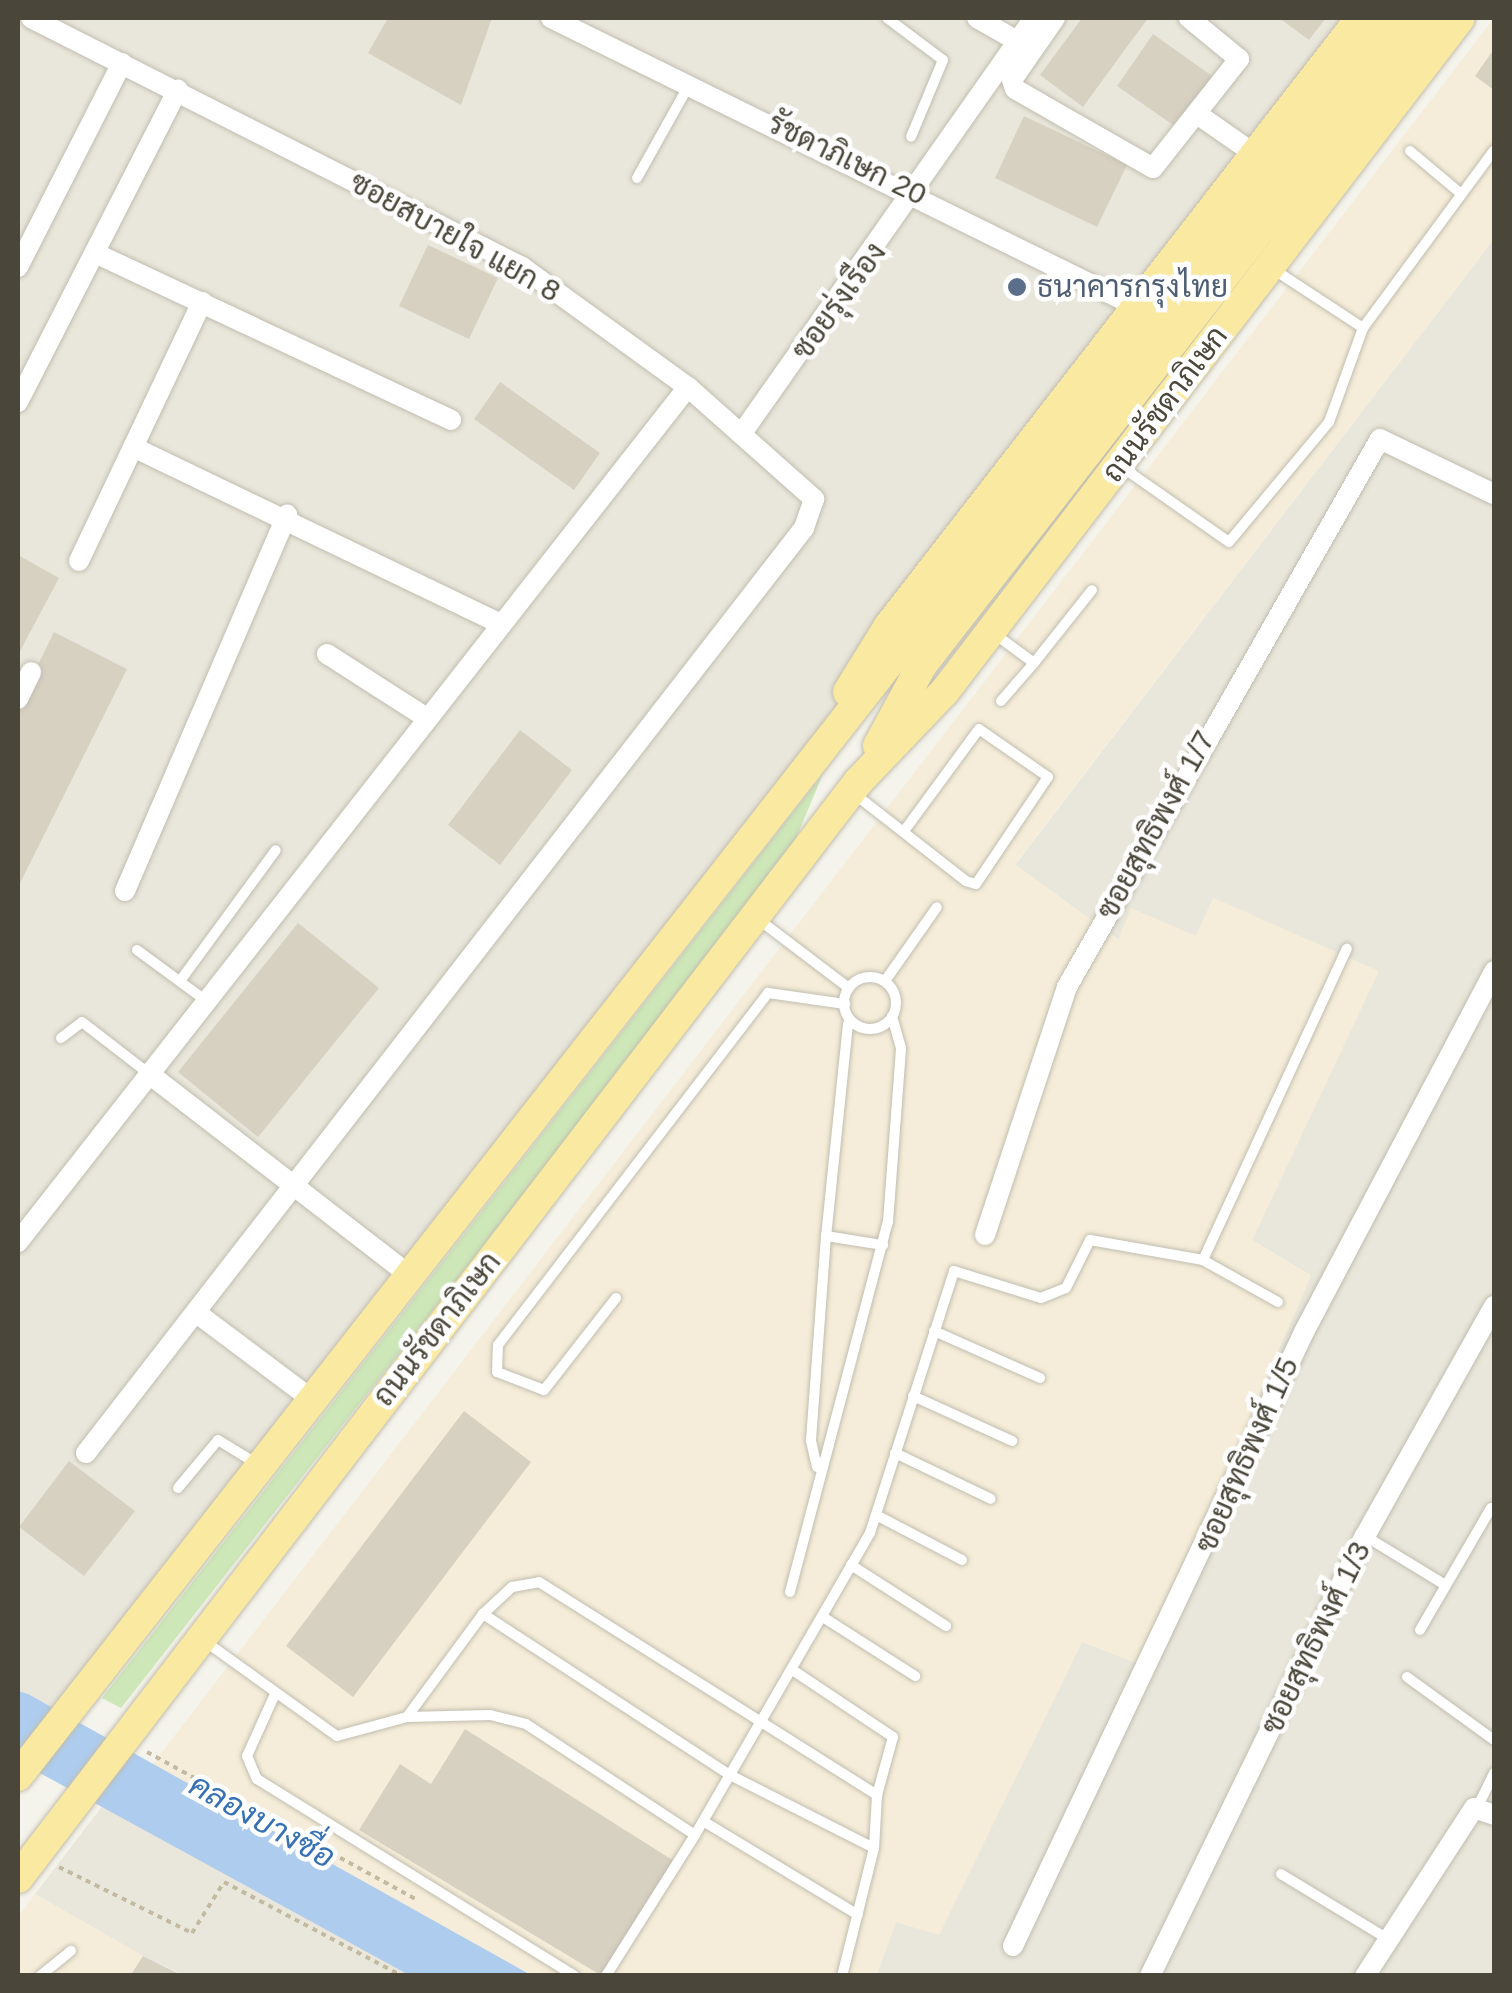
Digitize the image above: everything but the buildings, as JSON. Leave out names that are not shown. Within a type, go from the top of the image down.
[{"type":"main road","name":"ถนนรัชดาภิเษก","points":[[812,750],[889,626],[1361,18]]},
{"type":"main road","name":"ถนนรัชดาภิเษก","points":[[18,1776],[812,750],[905,651],[1394,18]]},
{"type":"main road","name":"ถนนรัชดาภิเษก","points":[[854,786],[922,665],[1425,18]]},
{"type":"main road","name":"ถนนรัชดาภิเษก","points":[[37,1867],[176,1668],[854,786],[991,631],[1460,18]]},
{"type":"street","name":"ซอยสบายใจ แยก 8","points":[[31,18],[522,267],[688,387],[814,499],[804,528],[299,1190]]},
{"type":"street","name":"รัชดาภิเษก 20","points":[[551,18],[918,193],[1138,308]]},
{"type":"street","points":[[977,18],[1017,42]]},
{"type":"street","name":"ซอยรุ่งเรือง","points":[[742,433],[918,193],[1034,18]]},
{"type":"street","points":[[1055,18],[1012,80],[1020,93],[1153,168],[1200,116],[1239,59],[1188,18]]},
{"type":"street","points":[[18,267],[122,63]]},
{"type":"street","points":[[18,402],[178,90]]},
{"type":"street","points":[[1200,116],[1256,155]]},
{"type":"street","points":[[97,254],[451,420]]},
{"type":"street","points":[[79,561],[202,302]]},
{"type":"street","points":[[19,1237],[499,622],[688,387]]},
{"type":"street","name":"ซอยสุทธิพงศ์ 1/7","points":[[985,1235],[1067,987],[1380,439],[1494,494]]},
{"type":"street","points":[[134,448],[287,514],[499,622]]},
{"type":"street","points":[[125,891],[287,514]]},
{"type":"street","points":[[326,654],[425,718]]},
{"type":"street","points":[[18,699],[31,672]]},
{"type":"street","name":"ซอยสุทธิพงศ์ 1/5","points":[[1012,1946],[1304,1332],[1494,970]]},
{"type":"street","points":[[148,1073],[407,1273]]},
{"type":"street","points":[[86,1454],[299,1190]]},
{"type":"street","name":"ซอยสุทธิพงศ์ 1/3","points":[[1150,1976],[1365,1536],[1494,1306]]},
{"type":"street","points":[[198,1314],[310,1398]]},
{"type":"street","points":[[1365,1976],[1486,1810]]},
{"type":"lane","points":[[887,18],[943,60],[911,137]]},
{"type":"lane","points":[[637,178],[690,84]]},
{"type":"lane","points":[[1119,464],[1229,542],[1329,422],[1363,328],[1494,150]]},
{"type":"lane","points":[[1410,151],[1460,193]]},
{"type":"lane","points":[[1270,267],[1363,328]]},
{"type":"lane","points":[[1002,702],[1092,590]]},
{"type":"lane","points":[[991,631],[1034,663]]},
{"type":"lane","points":[[854,786],[904,832],[976,884],[1048,777],[979,728],[904,832]]},
{"type":"lane","points":[[180,982],[276,850]]},
{"type":"lane","points":[[885,981],[937,907]]},
{"type":"lane","points":[[754,916],[849,988]]},
{"type":"lane","points":[[1204,1260],[1347,949]]},
{"type":"lane","points":[[137,950],[205,1000]]},
{"type":"lane","points":[[790,1592],[817,1468],[866,1327],[883,1245],[902,1048],[892,1016],[896,997],[885,981],[862,978],[849,988],[845,1004],[848,1024],[810,1440],[817,1468]]},
{"type":"lane","points":[[616,1298],[544,1390],[498,1372],[498,1345],[768,993],[845,1004]]},
{"type":"lane","points":[[848,1024],[875,1028],[892,1016]]},
{"type":"lane","points":[[61,1038],[82,1022],[148,1073]]},
{"type":"lane","points":[[826,1236],[883,1245]]},
{"type":"lane","points":[[606,1976],[826,1619],[876,1515],[934,1331],[959,1270],[1041,1298],[1066,1288],[1090,1240],[1204,1260],[1278,1302]]},
{"type":"lane","points":[[934,1331],[1040,1378]]},
{"type":"lane","points":[[913,1396],[1012,1442]]},
{"type":"lane","points":[[178,1488],[218,1440],[258,1465]]},
{"type":"lane","points":[[895,1453],[991,1498]]},
{"type":"lane","points":[[1420,1630],[1442,1583],[1491,1508]]},
{"type":"lane","points":[[876,1515],[962,1560]]},
{"type":"lane","points":[[1365,1536],[1442,1583]]},
{"type":"lane","points":[[851,1565],[946,1626]]},
{"type":"lane","points":[[407,1717],[483,1614],[512,1587],[539,1582],[764,1720],[877,1795]]},
{"type":"lane","points":[[483,1614],[730,1774],[874,1848]]},
{"type":"lane","points":[[826,1619],[914,1676]]},
{"type":"lane","points":[[200,1638],[338,1736],[407,1717],[490,1714],[526,1724],[695,1835]]},
{"type":"lane","points":[[794,1671],[893,1737],[877,1795],[874,1848],[842,1976]]},
{"type":"lane","points":[[1407,1677],[1494,1740]]},
{"type":"lane","points":[[275,1694],[247,1756],[258,1778],[575,1976]]},
{"type":"lane","points":[[1486,1810],[1494,1773]]},
{"type":"lane","points":[[703,1821],[858,1915]]},
{"type":"lane","points":[[1281,1874],[1389,1940]]},
{"type":"lane","points":[[40,1976],[71,1952]]},
{"type":"path","points":[[147,1752],[421,1902]]},
{"type":"path","points":[[37,1867],[192,1933],[224,1882],[402,1976]]},
{"type":"shaded area","points":[[18,18],[1361,18],[812,750],[18,1776]]},
{"type":"shaded area","points":[[1494,18],[1494,239],[1015,864],[1118,940],[1131,908],[1196,936],[1214,898],[1379,971],[1252,1240],[1311,1276],[1141,1665],[1082,1642],[939,1935],[896,1922],[876,1975],[531,1975],[152,1765]]},
{"type":"shaded area","points":[[1494,239],[1494,1975],[876,1976],[896,1922],[939,1934],[1082,1642],[1140,1664],[1310,1275],[1252,1240],[1378,972],[1213,899],[1196,936],[1119,940],[1015,865]]},
{"type":"shaded area","points":[[103,1805],[189,1848],[409,1975],[183,1975],[143,1956],[35,1894]]},
{"type":"shaded area","points":[[35,1894],[143,1956],[130,1975],[18,1975],[18,1917]]},
{"type":"green space","points":[[823,774],[788,857],[121,1708],[102,1698]]},
{"type":"water","points":[[18,1691],[531,1975],[409,1975],[18,1761]]},
{"type":"place","name":"ธนาคารกรุงไทย","points":[[1017,287]]},
{"type":"water label","name":"คลองบางซื่อ","points":[[262,1821]]}]
